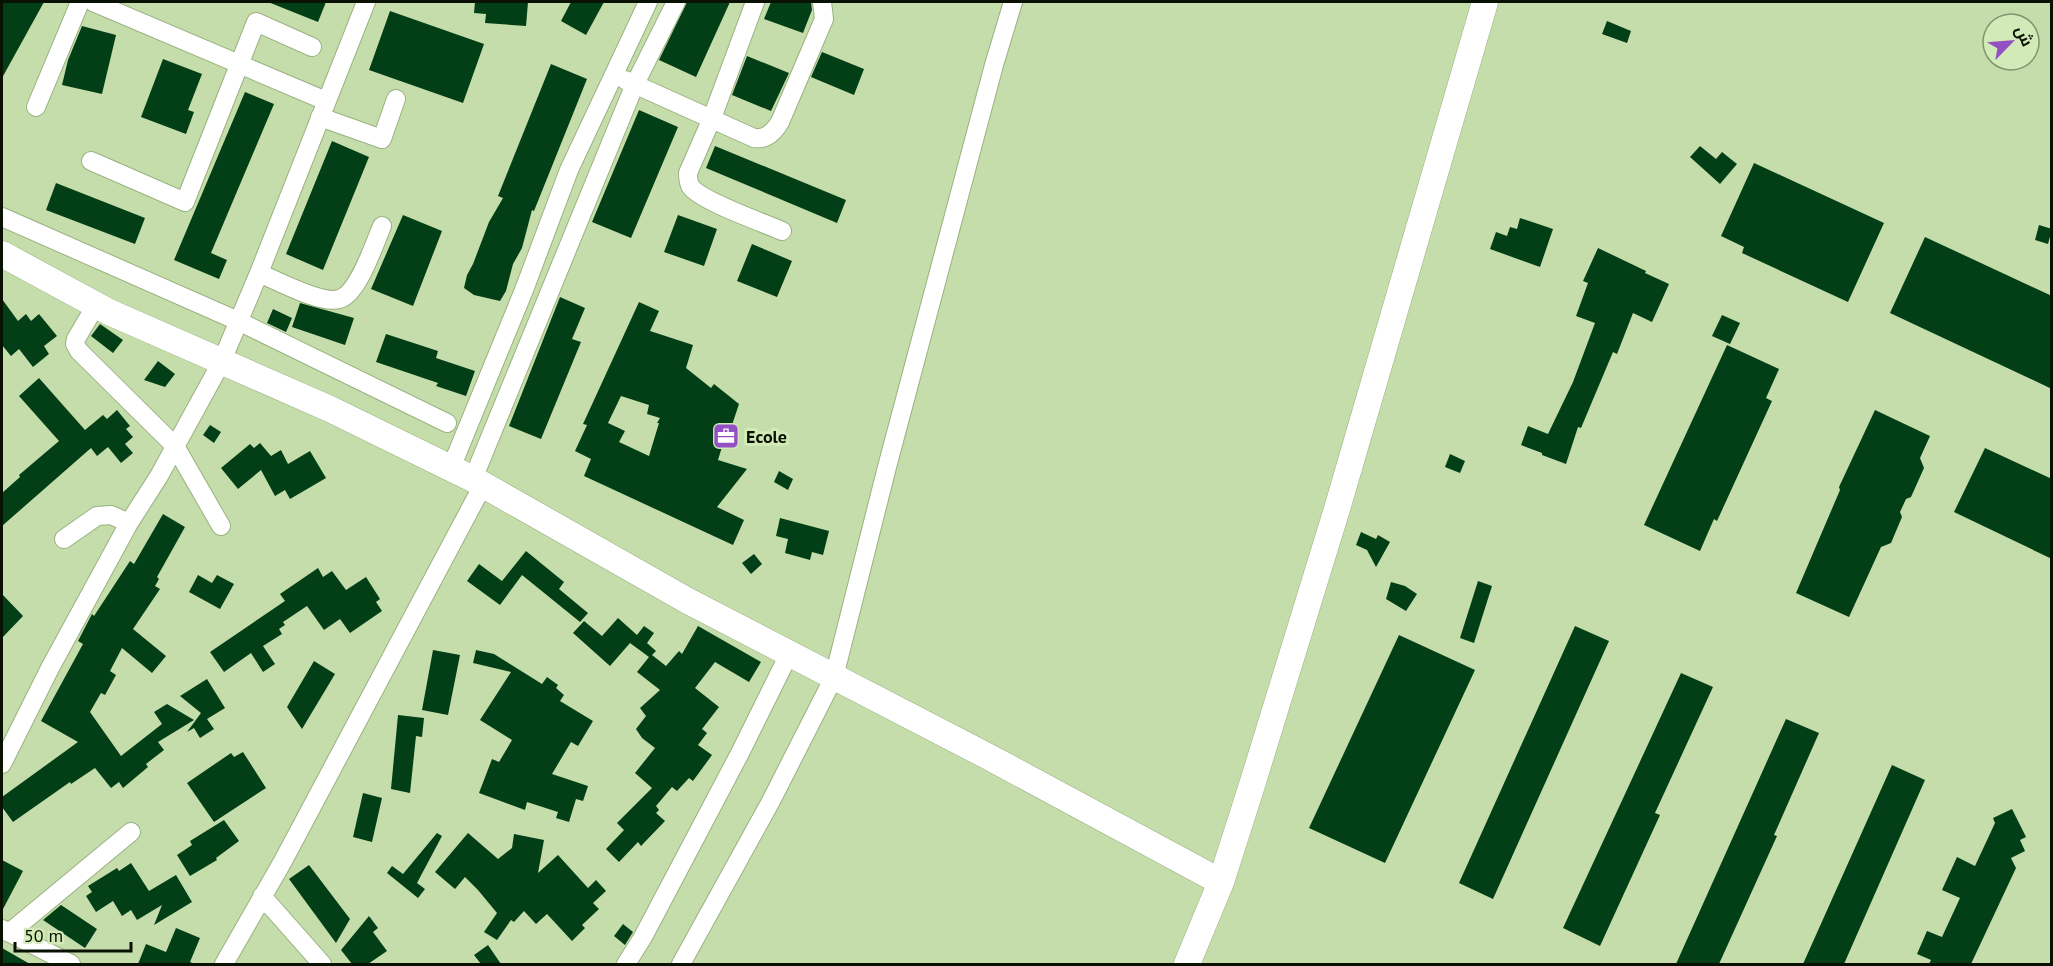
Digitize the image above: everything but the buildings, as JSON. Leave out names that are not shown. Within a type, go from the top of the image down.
[{"type":"street","points":[[36,107],[80,2]]},
{"type":"street","points":[[93,2],[239,64],[382,139],[396,99]]},
{"type":"street","points":[[2,764],[50,668],[221,363],[366,2]]},
{"type":"street","points":[[469,477],[524,290],[569,170],[648,2]]},
{"type":"street","points":[[224,964],[283,861],[469,477],[635,84],[675,2]]},
{"type":"street","points":[[755,2],[688,173],[690,186],[709,200],[782,231]]},
{"type":"street","points":[[612,76],[635,84],[754,138],[763,138],[780,122],[824,19],[822,2]]},
{"type":"street","points":[[681,964],[771,801],[834,677],[893,444],[1013,2]]},
{"type":"street","points":[[1187,964],[1221,882],[1337,509],[1485,2]]},
{"type":"street","points":[[91,161],[185,202],[256,22],[312,47]]},
{"type":"street","points":[[2,217],[238,321],[447,423]]},
{"type":"street","points":[[259,273],[329,300],[342,298],[349,293],[357,280],[382,226]]},
{"type":"street","points":[[2,254],[96,305],[330,410],[469,477],[688,602],[989,757],[1221,882]]},
{"type":"street","points":[[96,305],[75,344],[79,351],[175,446],[221,526]]},
{"type":"street","points":[[64,539],[97,516],[111,515],[129,524]]},
{"type":"street","points":[[626,964],[643,937],[740,753],[789,654]]},
{"type":"street","points":[[71,964],[5,931],[131,832]]},
{"type":"street","points":[[262,896],[322,964]]},
{"type":"place","name":"Ecole","points":[[726,436]]}]
